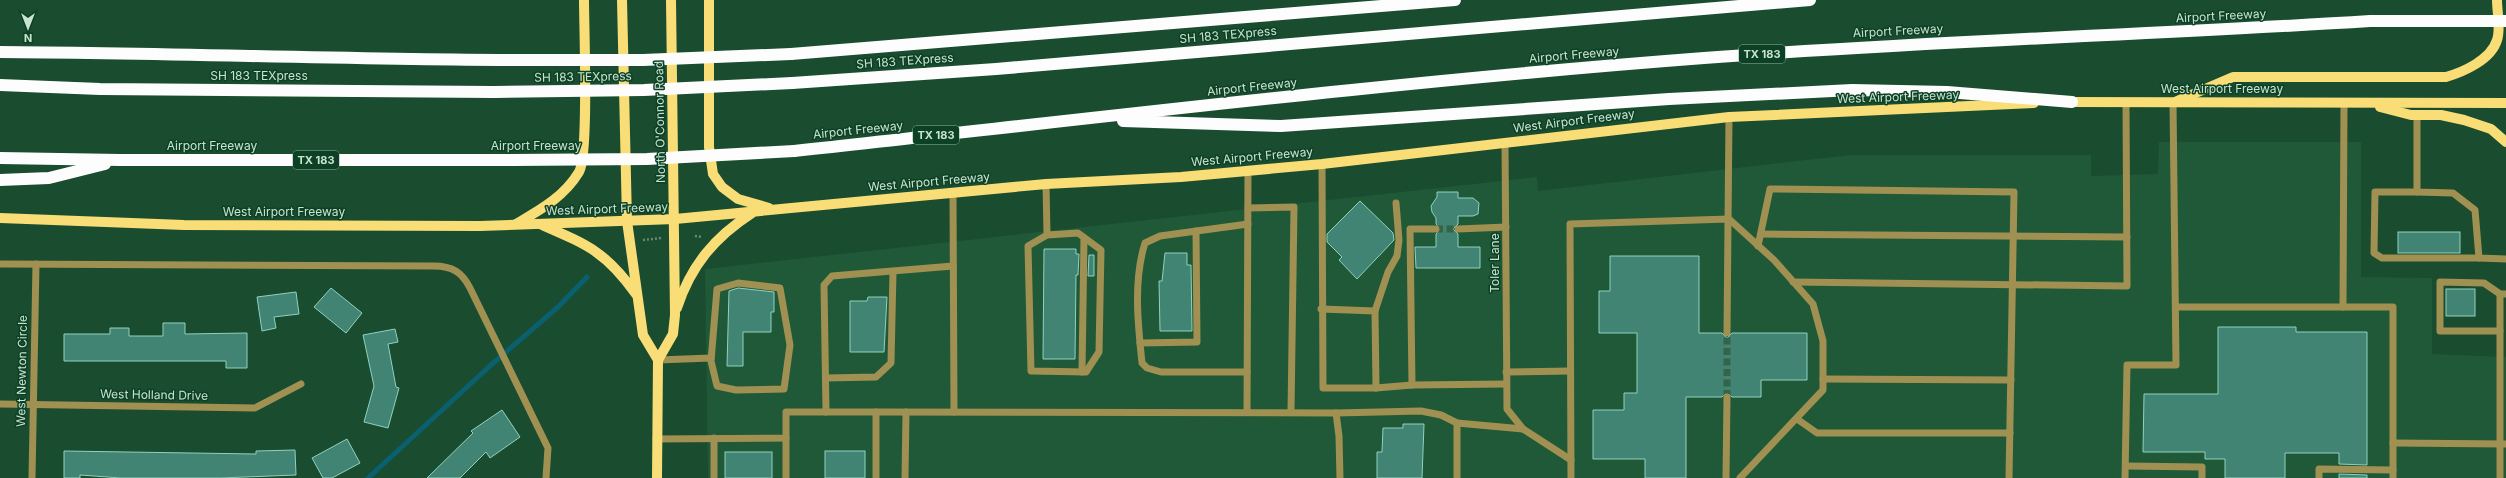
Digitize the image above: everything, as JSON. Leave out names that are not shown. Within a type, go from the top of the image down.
[{"type":"highway","name":"SH 183 TEXpress","points":[[0,52],[235,54],[354,59],[643,60],[791,54],[1455,0]]},
{"type":"highway","name":"SH 183 TEXpress","points":[[0,85],[100,89],[494,92],[644,90],[792,83],[996,69],[1810,0]]},
{"type":"highway","name":"Airport Freeway","points":[[0,158],[120,160],[647,159],[794,151],[1331,93],[1700,58],[1846,48],[2370,21],[2506,21]]},
{"type":"highway","points":[[1078,120],[1281,126],[1677,99],[1852,90],[1947,92],[2072,102]]},
{"type":"highway","points":[[0,180],[49,178],[120,160]]},
{"type":"main road","points":[[515,225],[544,207],[568,189],[580,171],[584,143],[584,0]]},
{"type":"main road","points":[[622,0],[627,221],[643,335],[658,360]]},
{"type":"main road","name":"North O'Connor Road","points":[[657,478],[656,439],[658,360],[673,334],[675,315],[675,219],[671,0]]},
{"type":"main road","points":[[709,0],[709,147],[714,174],[722,187],[738,199],[775,210]]},
{"type":"main road","points":[[2173,102],[2233,77],[2446,77],[2467,70],[2484,58],[2497,41],[2497,0]]},
{"type":"main road","name":"West Airport Freeway","points":[[0,218],[184,225],[515,225],[675,219],[1046,184],[1181,177],[1322,164],[1729,117],[2072,102],[2506,103]]},
{"type":"main road","points":[[2365,103],[2417,115],[2441,115],[2464,120],[2492,129],[2506,142]]},
{"type":"main road","points":[[675,315],[683,290],[695,266],[712,245],[732,226],[754,212]]},
{"type":"main road","points":[[540,224],[578,240],[604,256],[619,270],[637,295]]},
{"type":"street","points":[[1793,282],[2127,286],[2126,102]]},
{"type":"street","points":[[2125,478],[2127,365],[2176,365],[2173,102]]},
{"type":"street","points":[[2343,307],[2344,103]]},
{"type":"street","points":[[2417,115],[2417,192]]},
{"type":"street","points":[[1727,333],[1729,117]]},
{"type":"street","name":"Toler Lane","points":[[1505,142],[1507,409],[1523,429]]},
{"type":"street","points":[[1322,164],[1321,309],[1323,388],[1506,384]]},
{"type":"street","points":[[1247,412],[1248,170]]},
{"type":"street","points":[[1046,184],[1047,235]]},
{"type":"street","points":[[1758,246],[1770,189],[2014,192],[2009,478]]},
{"type":"street","points":[[2479,258],[2475,210],[2453,193],[2375,192],[2374,253],[2382,258],[2506,259]]},
{"type":"street","points":[[953,193],[954,412]]},
{"type":"street","points":[[1376,388],[1375,311],[1388,272],[1397,256],[1399,240],[1396,204]]},
{"type":"street","points":[[1248,208],[1294,207],[1291,412]]},
{"type":"street","points":[[1571,478],[1570,224],[1729,218],[1813,304],[1823,342],[1823,390],[1740,478]]},
{"type":"street","points":[[1247,372],[1161,372],[1147,368],[1142,363],[1138,318],[1141,256],[1145,243],[1160,236],[1248,224]]},
{"type":"street","points":[[1458,229],[1506,228]]},
{"type":"street","points":[[1412,385],[1410,230],[1436,229]]},
{"type":"street","points":[[1140,343],[1197,342],[1196,231]]},
{"type":"street","points":[[1078,233],[1084,238],[1102,250],[1099,352],[1086,372],[1031,371],[1028,246],[1047,235],[1078,233]]},
{"type":"street","points":[[1761,234],[2127,237]]},
{"type":"street","points":[[1082,372],[1084,238]]},
{"type":"street","points":[[0,264],[445,266],[456,270],[465,278],[548,448],[546,478]]},
{"type":"street","name":"West Newton Circle","points":[[32,478],[32,404],[36,264]]},
{"type":"street","points":[[826,412],[824,285],[832,276],[953,266]]},
{"type":"street","points":[[826,378],[876,377],[891,363],[893,272]]},
{"type":"street","points":[[2500,331],[2440,331],[2440,282],[2484,283],[2503,294],[2500,331],[2503,444],[2500,478]]},
{"type":"street","points":[[738,283],[780,288],[790,345],[784,388],[736,390],[717,386],[711,358],[717,289],[738,283]]},
{"type":"street","points":[[2176,307],[2394,307],[2393,478]]},
{"type":"street","points":[[1321,309],[1375,311]]},
{"type":"street","points":[[658,360],[711,358]]},
{"type":"street","points":[[1506,372],[1570,371]]},
{"type":"street","points":[[1823,379],[2011,380]]},
{"type":"street","name":"West Holland Drive","points":[[0,404],[255,408],[301,384]]},
{"type":"street","points":[[1726,478],[1727,397]]},
{"type":"street","points":[[786,478],[786,412],[1336,413],[1421,411],[1441,414],[1457,424],[1523,429],[1571,460]]},
{"type":"street","points":[[876,412],[876,478]]},
{"type":"street","points":[[905,478],[906,412]]},
{"type":"street","points":[[1336,413],[1339,436],[1340,478]]},
{"type":"street","points":[[1797,419],[1817,433],[2010,433]]},
{"type":"street","points":[[1457,424],[1457,478]]},
{"type":"street","points":[[714,438],[714,478]]},
{"type":"street","points":[[656,439],[786,438]]},
{"type":"street","points":[[2394,443],[2503,444]]},
{"type":"street","points":[[2126,466],[2202,467],[2202,478]]},
{"type":"street","points":[[2319,478],[2319,469],[2394,470]]},
{"type":"path","points":[[700,230],[701,235]]},
{"type":"path","points":[[643,240],[662,238]]},
{"type":"shaded area","points":[[2159,142],[2361,142],[2361,277],[2432,278],[2432,354],[2506,357],[2506,478],[708,478],[705,269],[1537,177],[1538,191],[1850,155],[2091,155],[2091,176],[2158,174]]},
{"type":"building","points":[[1437,192],[1458,192],[1458,198],[1473,198],[1479,203],[1478,214],[1473,216],[1458,216],[1458,224],[1453,229],[1458,234],[1458,247],[1480,247],[1480,268],[1416,268],[1415,247],[1436,247],[1436,234],[1441,229],[1436,224],[1436,218],[1432,212],[1431,206],[1437,197]]},
{"type":"building","points":[[1360,201],[1393,233],[1394,240],[1357,279],[1339,260],[1342,257],[1327,242],[1327,234]]},
{"type":"building","points":[[2398,232],[2460,232],[2460,253],[2398,253]]},
{"type":"building","points":[[1044,249],[1076,249],[1076,254],[1079,254],[1078,275],[1076,275],[1075,359],[1043,359]]},
{"type":"building","points":[[1165,253],[1187,253],[1187,265],[1191,265],[1192,331],[1160,331],[1159,281],[1162,281]]},
{"type":"building","points":[[1089,255],[1094,255],[1094,276],[1088,276]]},
{"type":"building","points":[[1610,256],[1699,256],[1699,333],[1722,333],[1727,338],[1732,333],[1807,333],[1807,380],[1761,380],[1761,397],[1732,397],[1727,392],[1722,397],[1686,397],[1686,478],[1645,478],[1645,459],[1593,459],[1593,410],[1624,410],[1624,393],[1637,393],[1637,333],[1599,333],[1599,291],[1610,291]]},
{"type":"building","points":[[331,288],[362,313],[346,333],[314,307]]},
{"type":"building","points":[[738,288],[774,292],[774,312],[771,312],[771,332],[743,332],[743,366],[727,366],[729,291]]},
{"type":"building","points":[[2446,289],[2475,289],[2475,316],[2446,316]]},
{"type":"building","points":[[296,292],[299,314],[274,317],[276,328],[262,331],[257,297]]},
{"type":"building","points":[[868,297],[887,297],[884,352],[850,352],[850,301],[867,301]]},
{"type":"building","points":[[163,323],[185,323],[185,334],[247,333],[247,368],[226,368],[226,361],[64,361],[64,334],[110,334],[110,328],[129,328],[129,336],[163,336]]},
{"type":"building","points":[[2218,327],[2296,327],[2296,332],[2367,332],[2367,465],[2339,464],[2339,453],[2285,453],[2285,478],[2225,478],[2225,459],[2205,459],[2205,452],[2143,452],[2144,394],[2218,394]]},
{"type":"building","points":[[395,329],[398,342],[388,344],[396,387],[399,388],[388,428],[364,422],[374,386],[363,335]]},
{"type":"building","points":[[502,410],[520,437],[490,458],[486,452],[460,478],[427,478],[473,433],[471,431]]},
{"type":"building","points":[[1403,424],[1424,424],[1422,478],[1377,478],[1377,452],[1382,452],[1383,428],[1403,428]]},
{"type":"building","points":[[347,439],[360,463],[332,478],[323,478],[312,458]]},
{"type":"building","points":[[295,450],[296,475],[220,478],[121,478],[80,475],[80,478],[64,478],[64,451],[256,454],[256,451]]},
{"type":"building","points":[[825,451],[865,451],[865,478],[825,478]]},
{"type":"building","points":[[725,452],[772,452],[772,478],[725,478]]},
{"type":"building","points":[[2339,474],[2367,475],[2367,478],[2339,478]]},
{"type":"waterway","points":[[368,478],[491,365],[558,307],[587,277]]},
{"type":"tunnel","points":[[1436,229],[1458,229]]},
{"type":"tunnel","points":[[1727,333],[1727,397]]}]
